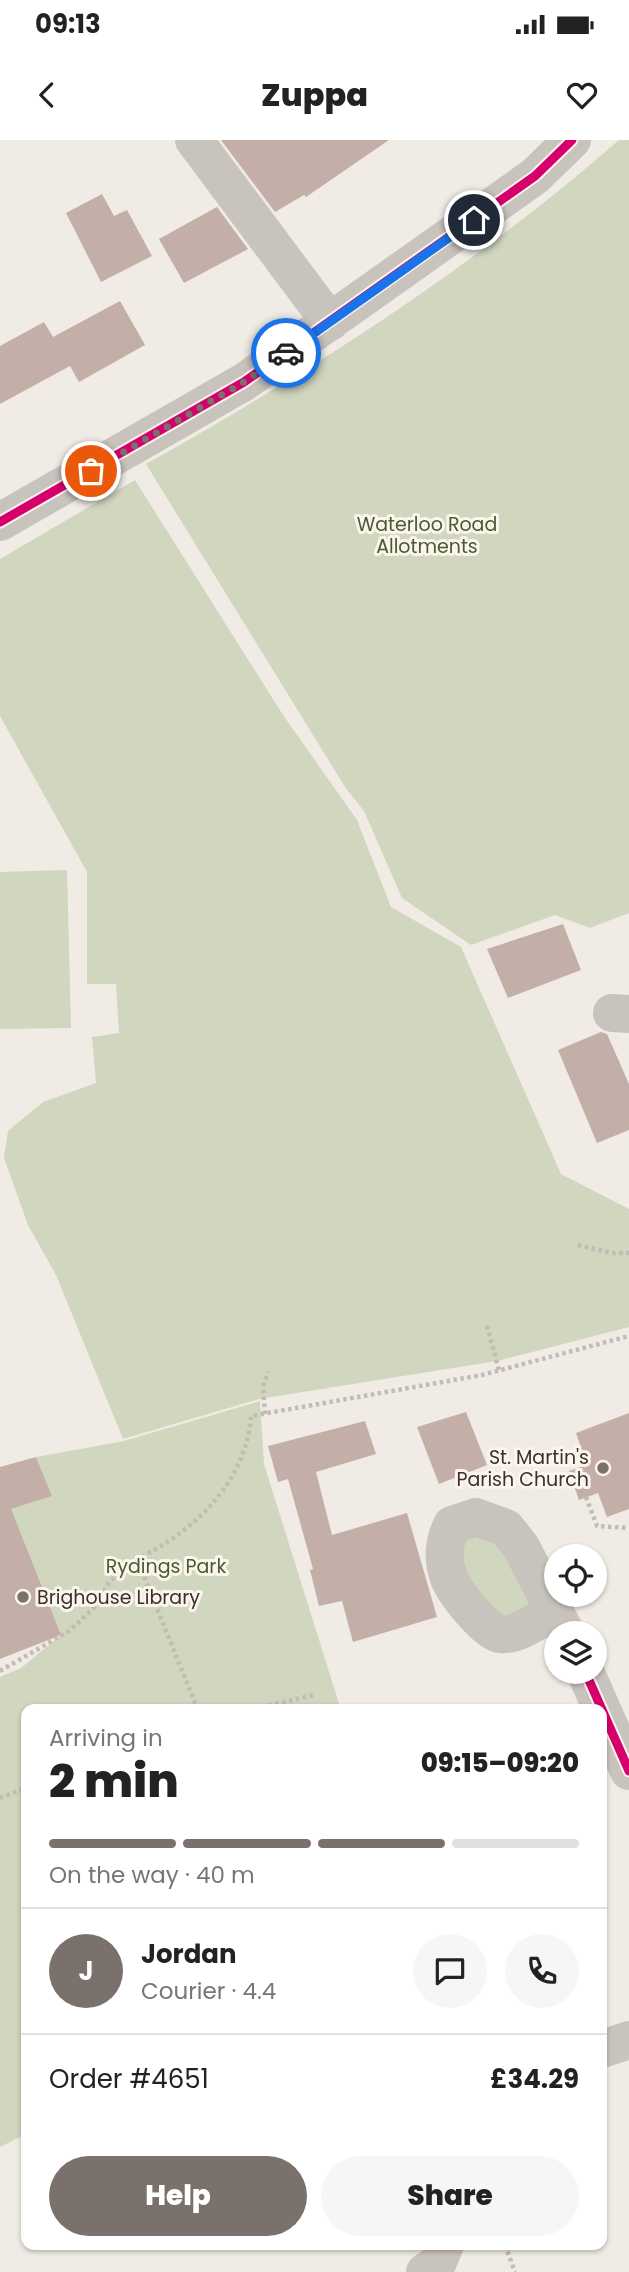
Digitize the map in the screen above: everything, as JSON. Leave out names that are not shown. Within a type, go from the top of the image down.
[{"type":"street","points":[[194,140],[330,322]]},
{"type":"street","points":[[0,522],[244,382],[535,176],[572,140]]},
{"type":"street","points":[[589,1684],[596,1704]]},
{"type":"street","points":[[608,1739],[629,1772]]},
{"type":"street","points":[[607,2047],[629,2040]]},
{"type":"street","points":[[425,2272],[437,2264],[443,2250]]},
{"type":"path","points":[[578,1245],[612,1253],[629,1253]]},
{"type":"path","points":[[487,1326],[499,1370]]},
{"type":"path","points":[[0,1671],[69,1631],[94,1607],[110,1581],[137,1559],[164,1546],[220,1497],[250,1432],[251,1416],[499,1370],[629,1336]]},
{"type":"path","points":[[265,1414],[263,1387],[268,1371]]},
{"type":"path","points":[[586,1497],[597,1526],[629,1528]]},
{"type":"path","points":[[137,1559],[196,1704]]},
{"type":"path","points":[[274,1704],[314,1695]]},
{"type":"path","points":[[0,1798],[21,1790]]},
{"type":"path","points":[[507,2250],[515,2272]]},
{"type":"green space","name":"Waterloo Road Allotments","points":[[619,140],[629,140],[629,913],[590,928],[555,915],[471,945],[402,898],[364,811],[345,787],[146,464],[270,392],[391,314],[508,231]]},
{"type":"green space","points":[[135,480],[283,715],[357,820],[391,907],[461,947],[561,1174],[629,1209],[629,1327],[497,1361],[259,1399],[123,1439],[56,1275],[28,1225],[4,1158],[8,1131],[43,1102],[96,1083],[92,1037],[119,1033],[116,984],[87,984],[87,872],[0,716],[0,559]]},
{"type":"green space","points":[[67,870],[71,1028],[0,1029],[0,872]]},
{"type":"green space","name":"Rydings Park","points":[[260,1401],[264,1464],[339,1704],[21,1704],[21,2136],[0,2147],[0,1677],[21,1668],[61,1635],[5,1511],[51,1496],[36,1457],[124,1441]]},
{"type":"green space","points":[[471,1531],[493,1537],[531,1601],[528,1609],[507,1619],[472,1589],[457,1550]]},
{"type":"building","points":[[221,140],[389,140],[306,197],[304,195],[275,212]]},
{"type":"building","points":[[102,194],[114,216],[127,210],[152,256],[101,282],[66,213]]},
{"type":"building","points":[[217,207],[248,249],[184,283],[159,239]]},
{"type":"building","points":[[120,301],[145,345],[79,382],[70,366],[0,404],[0,346],[44,322],[53,337]]},
{"type":"building","points":[[563,924],[581,970],[508,998],[487,949]]},
{"type":"building","points":[[601,1032],[607,1034],[629,1084],[629,1130],[597,1143],[558,1050]]},
{"type":"building","points":[[466,1412],[487,1465],[439,1484],[417,1427]]},
{"type":"building","name":"St. Martin's Parish Church","points":[[629,1413],[629,1509],[607,1517],[598,1493],[579,1500],[569,1471],[587,1465],[576,1433]]},
{"type":"building","points":[[365,1421],[376,1454],[316,1472],[332,1535],[407,1513],[437,1617],[353,1642],[342,1601],[319,1606],[310,1570],[313,1569],[288,1479],[278,1482],[268,1446]]},
{"type":"building","name":"Brighouse Library","points":[[36,1457],[52,1496],[11,1509],[61,1635],[0,1659],[0,1467]]},
{"type":"cycle path","points":[[0,522],[244,382],[535,176],[572,140]]},
{"type":"cycle path","points":[[591,1684],[600,1704]]},
{"type":"cycle path","points":[[607,1721],[629,1771]]},
{"type":"way so far","points":[[91,471],[244,382],[286,353]]},
{"type":"place","name":"St. Martin's Parish Church","points":[[603,1468]]},
{"type":"place","name":"Brighouse Library","points":[[23,1597]]},
{"type":"route","points":[[286,353],[474,220]]}]
